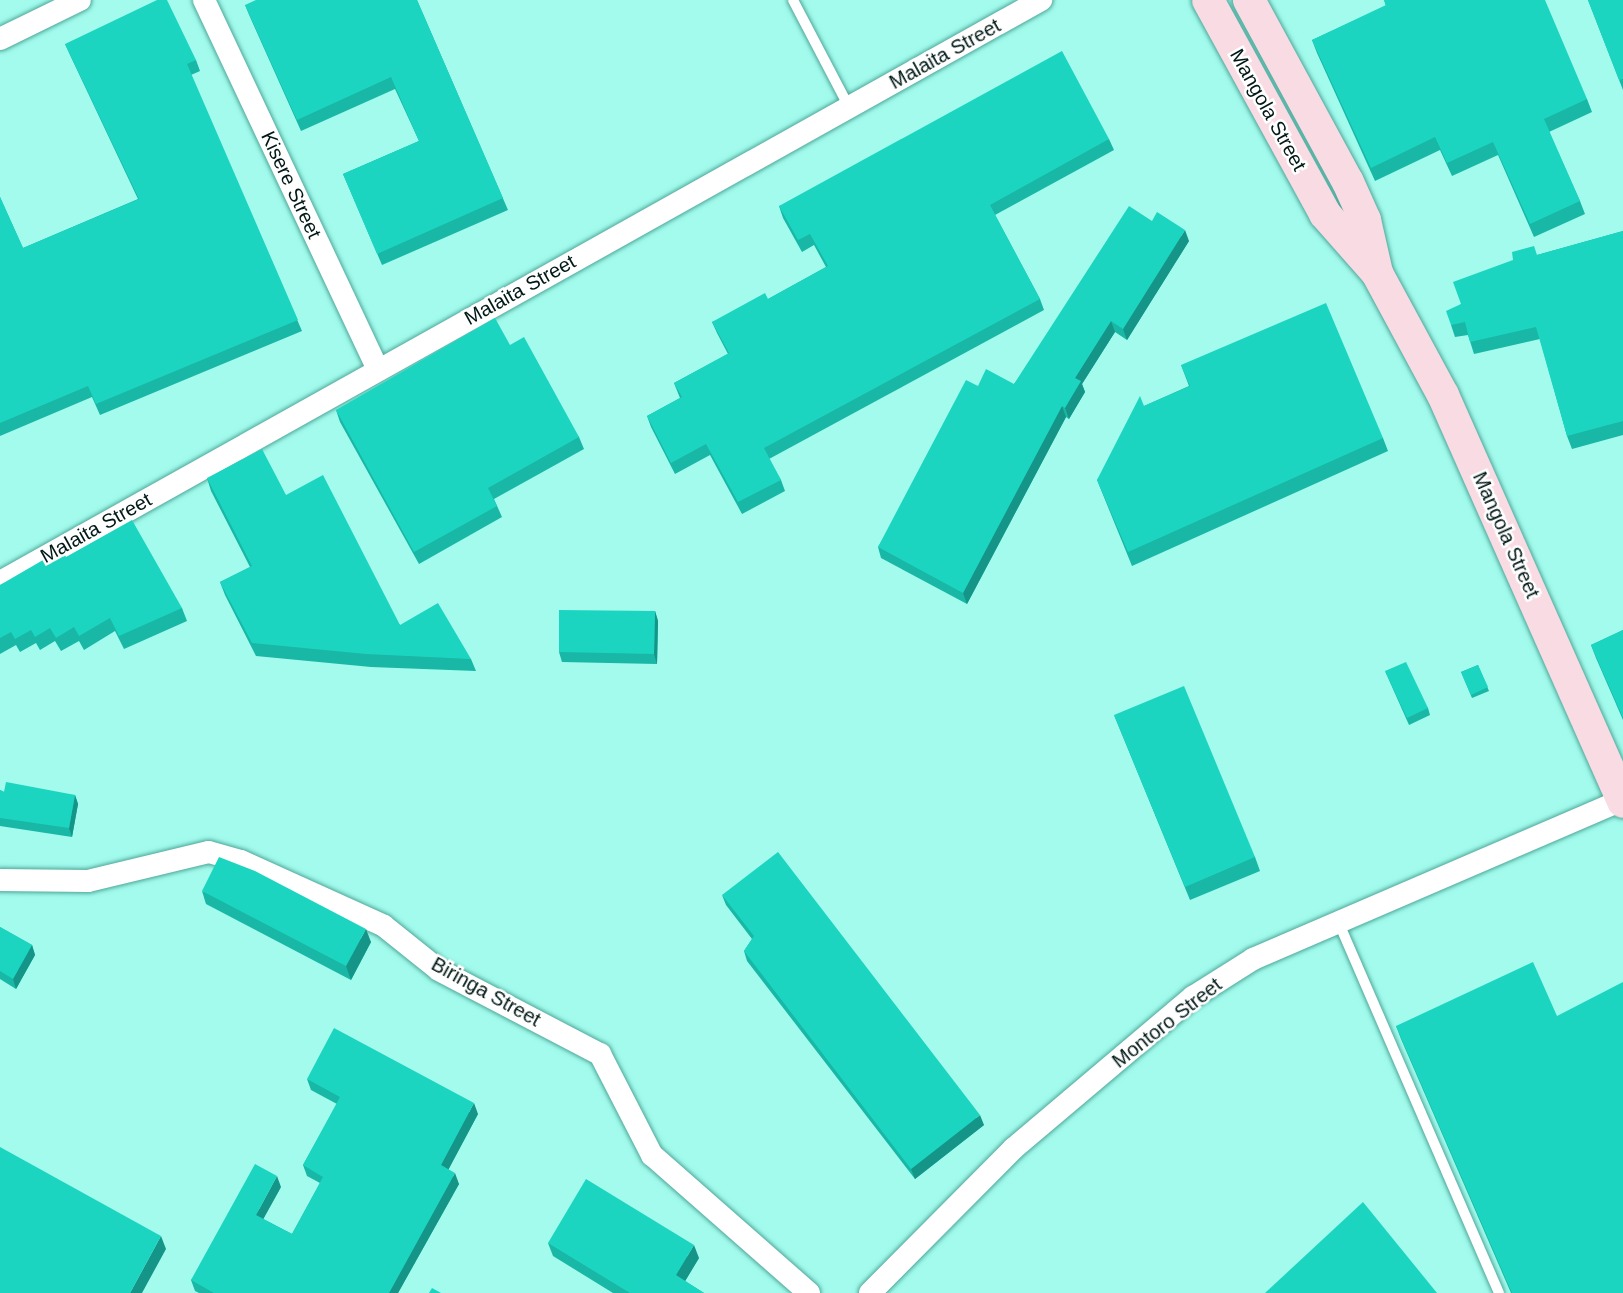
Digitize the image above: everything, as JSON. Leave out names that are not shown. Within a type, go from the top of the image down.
[{"type":"main road","name":"Mangola Street","points":[[1208,0],[1325,214],[1377,273],[1443,394],[1623,801]]},
{"type":"main road","name":"Mangola Street","points":[[1249,0],[1348,182],[1365,220],[1377,273]]},
{"type":"street","points":[[0,39],[80,0]]},
{"type":"street","name":"Kisere Street","points":[[204,0],[378,369]]},
{"type":"street","name":"Malaita Street","points":[[0,582],[1041,0]]},
{"type":"street","name":"Montoro Street","points":[[870,1293],[1014,1148],[1193,997],[1252,959],[1623,801]]},
{"type":"street","name":"Biringa Street","points":[[0,880],[88,881],[209,852],[241,861],[384,926],[439,970],[600,1054],[651,1155],[808,1293]]},
{"type":"lane","points":[[793,0],[849,107]]},
{"type":"lane","points":[[1338,921],[1499,1293]]},
{"type":"building","points":[[157,0],[167,0],[196,60],[187,64],[298,320],[96,404],[88,386],[0,423],[0,197],[23,248],[139,199],[65,44]]},
{"type":"building","points":[[256,0],[417,0],[503,198],[377,254],[343,174],[419,141],[391,77],[297,120],[245,5]]},
{"type":"building","points":[[1384,0],[1545,0],[1587,99],[1544,119],[1580,201],[1530,224],[1493,142],[1447,163],[1435,137],[1371,168],[1312,40],[1386,5]]},
{"type":"building","points":[[1588,0],[1623,0],[1623,79],[1619,80]]},
{"type":"building","points":[[1062,51],[1109,139],[990,205],[1040,299],[764,448],[781,480],[738,502],[706,444],[671,463],[647,416],[682,397],[674,383],[729,353],[712,322],[765,293],[768,299],[828,266],[810,234],[798,240],[779,206]]},
{"type":"building","points":[[1129,206],[1152,221],[1157,212],[1185,230],[1123,329],[1111,321],[1075,378],[1081,381],[1065,408],[1062,406],[963,593],[878,547],[966,380],[978,386],[986,369],[1014,384]]},
{"type":"building","points":[[1623,231],[1623,421],[1567,436],[1536,327],[1470,342],[1465,322],[1451,325],[1446,311],[1461,304],[1453,282],[1513,260],[1512,252],[1534,246],[1537,255]]},
{"type":"building","points":[[1326,303],[1383,438],[1128,552],[1097,480],[1140,396],[1144,406],[1190,386],[1181,365]]},
{"type":"building","points":[[495,318],[510,345],[524,337],[579,437],[488,488],[497,506],[414,552],[336,410]]},
{"type":"building","points":[[262,449],[286,495],[323,475],[400,625],[438,603],[471,659],[366,654],[252,643],[220,582],[252,566],[207,478]]},
{"type":"building","points":[[132,520],[182,608],[119,636],[110,618],[79,636],[74,627],[56,638],[50,628],[35,637],[31,630],[15,639],[11,632],[0,638],[0,585],[62,549],[66,557]]},
{"type":"building","points":[[559,610],[655,611],[654,654],[559,652]]},
{"type":"building","points":[[1623,630],[1623,718],[1591,645]]},
{"type":"building","points":[[1406,662],[1428,708],[1407,718],[1385,671]]},
{"type":"building","points":[[1478,665],[1488,687],[1471,695],[1461,672]]},
{"type":"building","points":[[1184,686],[1255,857],[1185,887],[1114,715]]},
{"type":"building","points":[[6,782],[75,795],[69,828],[0,818],[0,790],[4,792]]},
{"type":"building","points":[[778,852],[980,1115],[911,1169],[744,951],[754,936],[722,895]]},
{"type":"building","points":[[219,857],[255,871],[366,929],[346,966],[202,891]]},
{"type":"building","points":[[0,927],[32,945],[13,979],[0,971]]},
{"type":"building","points":[[1533,962],[1557,1016],[1623,982],[1623,1293],[1512,1293],[1396,1026]]},
{"type":"building","points":[[334,1028],[474,1103],[441,1165],[455,1173],[389,1293],[214,1293],[191,1280],[255,1164],[277,1176],[256,1215],[292,1234],[323,1177],[303,1165],[340,1097],[307,1079]]},
{"type":"building","points":[[0,1147],[161,1236],[130,1293],[0,1293]]},
{"type":"building","points":[[586,1179],[694,1245],[676,1275],[704,1293],[630,1293],[548,1243]]},
{"type":"building","points":[[1363,1202],[1437,1293],[1265,1293]]},
{"type":"building","points":[[432,1288],[441,1293],[429,1293]]}]
